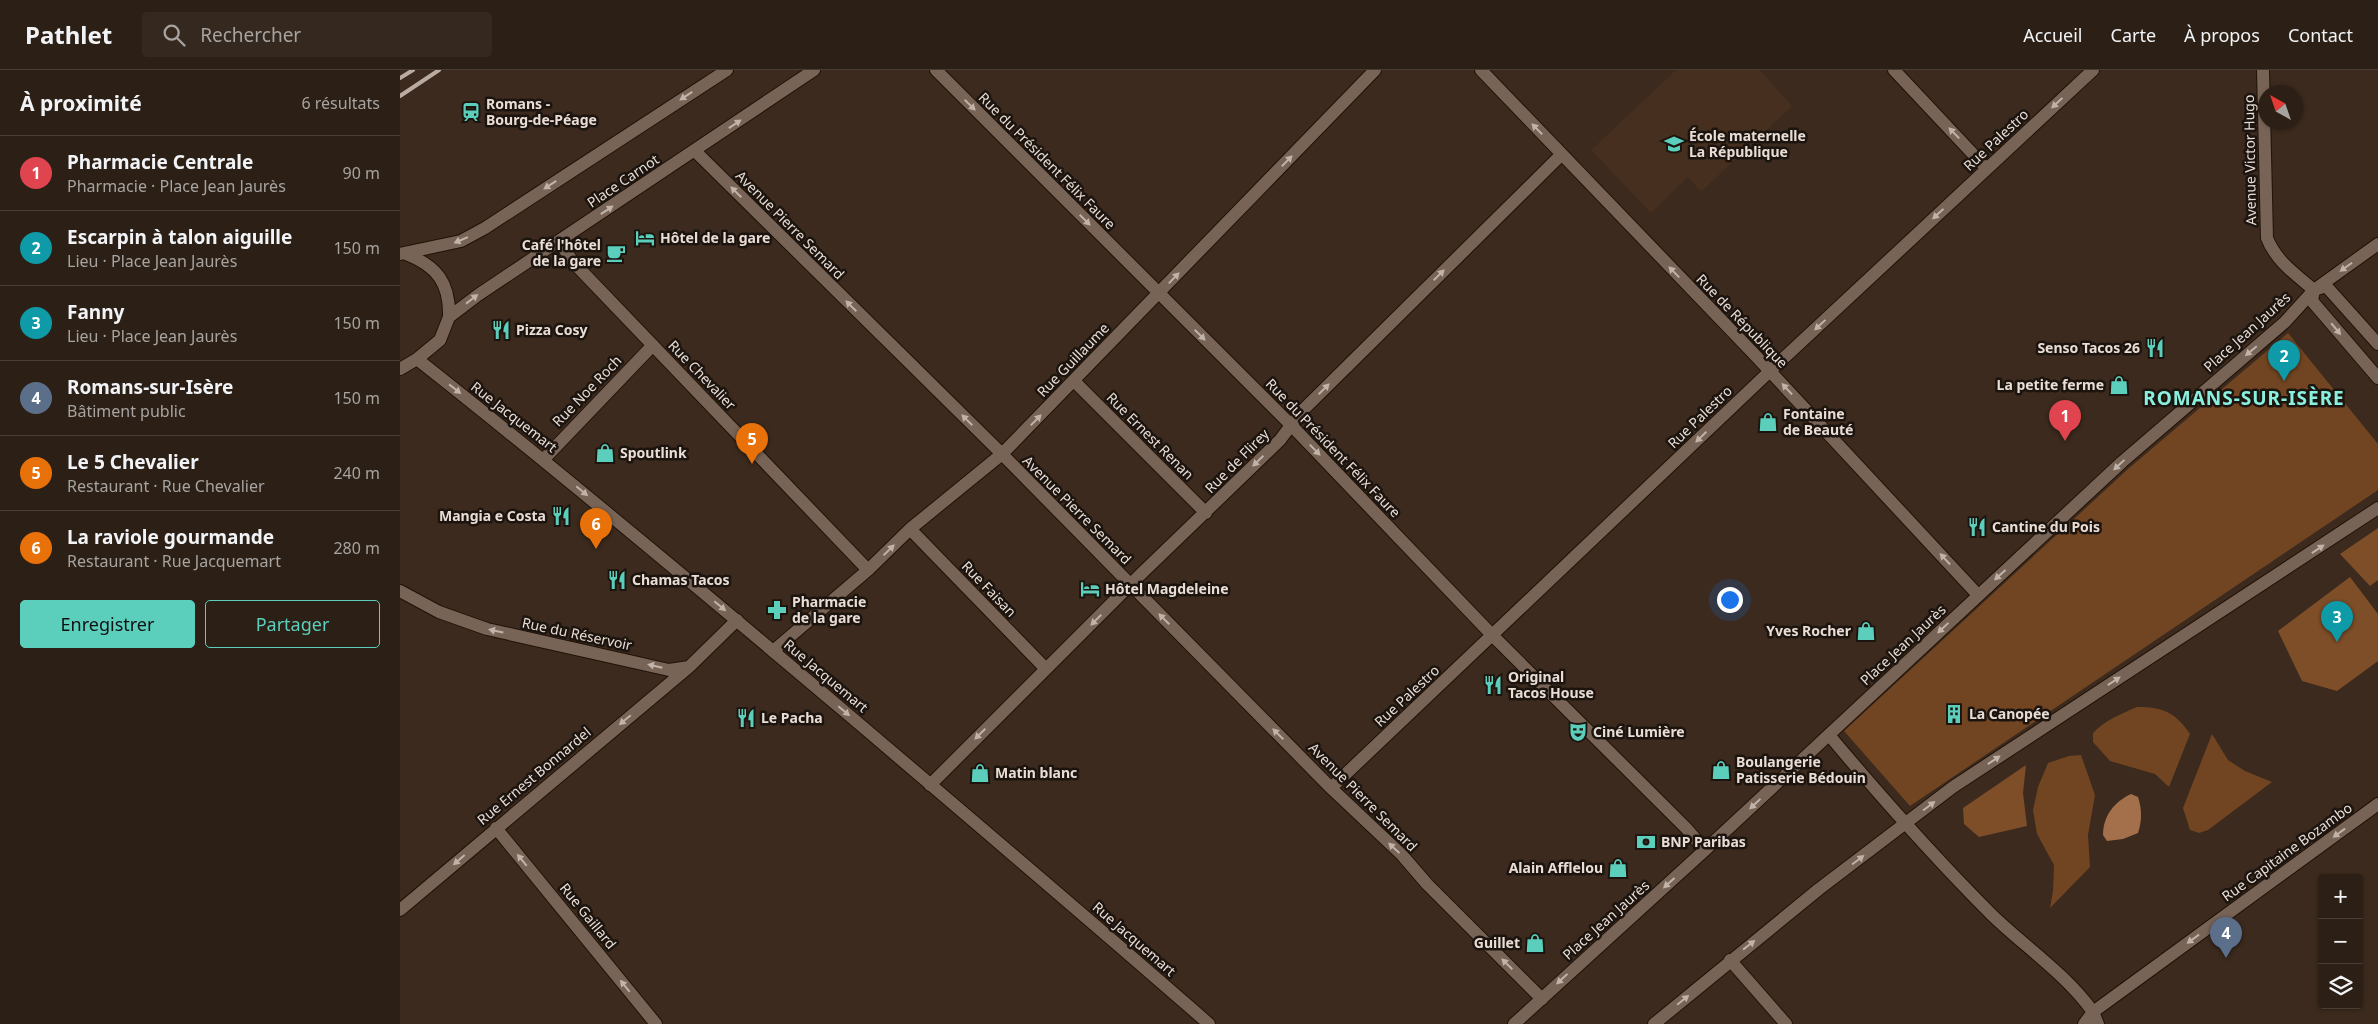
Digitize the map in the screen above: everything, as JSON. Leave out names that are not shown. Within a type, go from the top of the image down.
[{"type":"street","points":[[403,254],[461,241],[485,228],[727,70]]},
{"type":"street","name":"Place Carnot","points":[[449,317],[478,295],[814,70]]},
{"type":"street","name":"Rue du Président Félix Faure","points":[[936,70],[1290,425],[1493,636],[1686,828],[1705,850]]},
{"type":"street","name":"Rue Guillaume","points":[[773,651],[868,570],[910,529],[1002,454],[1375,70]]},
{"type":"street","name":"Rue de République","points":[[1481,70],[1770,371],[1978,595]]},
{"type":"street","points":[[1894,70],[1987,169]]},
{"type":"street","name":"Rue Palestro","points":[[1331,788],[1770,371],[2093,70]]},
{"type":"street","name":"Avenue Victor Hugo","points":[[2262,70],[2267,238],[2271,249],[2283,265],[2314,290]]},
{"type":"street","name":"Avenue Pierre Semard","points":[[695,151],[1002,454],[1331,788],[1402,855],[1427,884],[1542,999]]},
{"type":"street","name":"Rue de Flirey","points":[[930,784],[1130,585],[1280,440],[1300,413],[1561,155]]},
{"type":"street","name":"Rue Chevalier","points":[[559,242],[574,263],[868,570]]},
{"type":"street","name":"Place Jean Jaurès","points":[[1514,1024],[1705,850],[2129,456],[2285,322],[2314,290],[2378,244]]},
{"type":"street","points":[[400,369],[417,359],[440,340],[449,317],[449,301],[440,278],[422,260],[403,254]]},
{"type":"street","points":[[2314,290],[2326,286],[2378,344]]},
{"type":"street","name":"Place Jean Jaurès","points":[[2314,290],[2312,301],[2378,378]]},
{"type":"street","name":"Rue Noe Roch","points":[[544,459],[653,345]]},
{"type":"street","name":"Rue Jacquemart","points":[[417,359],[544,459],[737,620],[1209,1024]]},
{"type":"street","name":"Rue Ernest Renan","points":[[1074,381],[1206,513]]},
{"type":"street","points":[[1654,1024],[1730,960],[1953,788],[2378,508]]},
{"type":"street","name":"Rue Faisan","points":[[910,529],[1046,669]]},
{"type":"street","name":"Rue du Réservoir","points":[[400,591],[439,612],[487,629],[669,670],[689,666]]},
{"type":"street","points":[[689,666],[737,620]]},
{"type":"street","name":"Rue Ernest Bonnardel","points":[[400,910],[689,666]]},
{"type":"street","points":[[1829,735],[1932,853],[2006,928],[2082,998],[2095,1018]]},
{"type":"street","name":"Rue Capitaine Bozambo","points":[[2084,1024],[2095,1018],[2378,804]]},
{"type":"street","name":"Rue Gaillard","points":[[496,828],[656,1024]]},
{"type":"street","points":[[1730,960],[1786,1024]]},
{"type":"shaded area","name":"École maternelle La République","points":[[1676,70],[1760,70],[1792,106],[1701,192],[1688,177],[1651,213],[1591,150]]},
{"type":"shaded area","points":[[2288,333],[2378,444],[2378,490],[1910,806],[1844,731],[2128,469]]},
{"type":"shaded area","points":[[2378,528],[2378,580],[2370,586],[2340,554]]},
{"type":"shaded area","points":[[2350,577],[2378,614],[2378,661],[2337,691],[2302,681],[2278,631]]},
{"type":"shaded area","points":[[2137,707],[2154,708],[2168,712],[2190,734],[2169,787],[2155,774],[2110,761],[2093,742],[2093,733],[2103,724]]},
{"type":"shaded area","points":[[2212,734],[2228,760],[2245,771],[2272,782],[2208,830],[2199,833],[2190,830],[2183,808]]},
{"type":"shaded area","points":[[2081,755],[2095,795],[2088,835],[2090,867],[2050,908],[2054,865],[2037,834],[2033,810],[2038,787],[2048,763],[2069,756]]},
{"type":"shaded area","points":[[2026,765],[2023,793],[2027,826],[1979,837],[1964,824],[1963,808]]},
{"type":"shaded area","points":[[2131,794],[2138,797],[2140,806],[2141,820],[2138,833],[2123,839],[2107,841],[2103,835],[2107,816],[2119,801]]},
{"type":"railway","points":[[400,78],[413,70]]},
{"type":"railway","points":[[400,96],[439,70]]},
{"type":"place","name":"Romans - Bourg-de-Péage","points":[[471,112]]},
{"type":"place","name":"École maternelle La République","points":[[1674,144]]},
{"type":"place","name":"Hôtel de la gare","points":[[645,238]]},
{"type":"place","name":"Café l'hôtel de la gare","points":[[616,253]]},
{"type":"place","name":"Pizza Cosy","points":[[501,330]]},
{"type":"place","name":"Senso Tacos 26","points":[[2155,348]]},
{"type":"place","name":"Escarpin à talon aiguille","points":[[2284,381]]},
{"type":"place","name":"La petite ferme","points":[[2119,385]]},
{"type":"place","name":"Fontaine de Beauté","points":[[1768,422]]},
{"type":"place","name":"Pharmacie Centrale","points":[[2065,441]]},
{"type":"place","name":"Spoutlink","points":[[605,453]]},
{"type":"place","name":"Le 5 Chevalier","points":[[752,464]]},
{"type":"place","name":"Mangia e Costa","points":[[561,516]]},
{"type":"place","name":"Cantine du Pois","points":[[1977,527]]},
{"type":"place","name":"La raviole gourmande","points":[[596,549]]},
{"type":"place","name":"Chamas Tacos","points":[[617,580]]},
{"type":"place","name":"Hôtel Magdeleine","points":[[1090,589]]},
{"type":"place","name":"Pharmacie de la gare","points":[[777,610]]},
{"type":"place","name":"Yves Rocher","points":[[1866,631]]},
{"type":"place","name":"Fanny","points":[[2337,642]]},
{"type":"place","name":"Original Tacos House","points":[[1493,685]]},
{"type":"place","name":"La Canopée","points":[[1954,714]]},
{"type":"place","name":"Le Pacha","points":[[746,718]]},
{"type":"place","name":"Ciné Lumière","points":[[1578,732]]},
{"type":"place","name":"Boulangerie Patisserie Bédouin","points":[[1721,770]]},
{"type":"place","name":"Matin blanc","points":[[980,773]]},
{"type":"place","name":"BNP Paribas","points":[[1646,842]]},
{"type":"place","name":"Alain Afflelou","points":[[1618,868]]},
{"type":"place","name":"Guillet","points":[[1535,943]]},
{"type":"place","name":"Romans-sur-Isère","points":[[2226,958]]},
{"type":"district","name":"ROMANS-SUR-ISÈRE","points":[[2244,398]]}]
